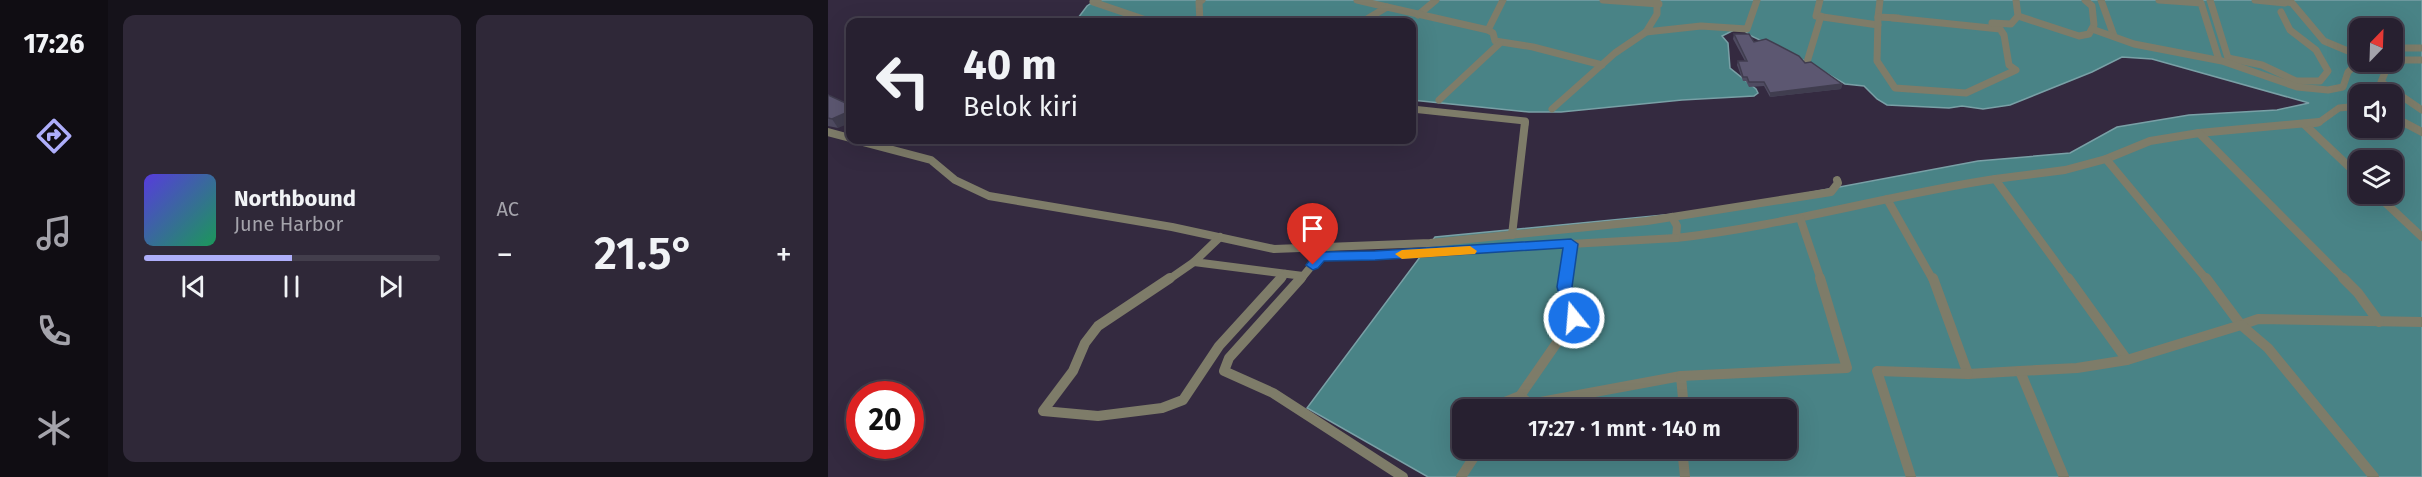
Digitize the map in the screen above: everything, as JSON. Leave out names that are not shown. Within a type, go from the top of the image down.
[{"type":"lane","points":[[1098,0],[1093,2],[1140,18]]},
{"type":"lane","points":[[1200,18],[1199,2],[1202,0]]},
{"type":"lane","points":[[1357,0],[1488,30],[1493,33],[1495,41],[1500,43],[1533,47],[1602,65]]},
{"type":"lane","points":[[1418,15],[1436,0]]},
{"type":"lane","points":[[1488,30],[1503,0]]},
{"type":"lane","points":[[1603,0],[1658,2],[1656,17],[1646,28],[1646,32]]},
{"type":"lane","points":[[1552,109],[1602,65],[1646,32],[1701,26],[1747,29],[1757,0]]},
{"type":"lane","points":[[1820,0],[1816,16],[1878,21],[1893,18],[2012,24],[2018,16],[2016,0]]},
{"type":"lane","points":[[1880,0],[1877,61],[1895,88],[1966,93],[2016,70],[2009,65],[2004,35],[2000,29],[1893,18]]},
{"type":"lane","points":[[2018,16],[2079,36],[2089,34],[2094,25],[2092,6],[2085,0]]},
{"type":"lane","points":[[2101,0],[2114,36]]},
{"type":"lane","points":[[2160,0],[2201,3],[2219,60]]},
{"type":"lane","points":[[2210,0],[2228,58],[2265,66],[2286,79],[2306,82],[2320,81],[2328,71],[2316,50],[2290,30],[2281,12]]},
{"type":"lane","points":[[2255,0],[2291,2]]},
{"type":"lane","points":[[2279,0],[2291,2],[2324,41],[2349,53]]},
{"type":"lane","points":[[1369,18],[1387,8]]},
{"type":"lane","points":[[1808,62],[1821,16]]},
{"type":"lane","points":[[2092,29],[2122,41],[2248,68],[2275,81],[2331,90],[2343,87],[2349,71]]},
{"type":"lane","points":[[1439,100],[1500,43]]},
{"type":"lane","points":[[2403,48],[2422,48]]},
{"type":"lane","points":[[2421,61],[2406,60],[2386,68],[2381,82],[2422,110]]},
{"type":"lane","points":[[1320,256],[1375,256],[1676,238],[1742,230],[1887,199],[1995,179],[2065,170],[2106,159],[2150,141],[2199,133],[2318,123],[2339,108],[2349,107]]},
{"type":"lane","points":[[1416,110],[1525,121],[1512,235]]},
{"type":"lane","points":[[2403,122],[2422,132]]},
{"type":"lane","points":[[2304,123],[2349,166]]},
{"type":"lane","points":[[828,132],[846,137]]},
{"type":"lane","points":[[2199,133],[2358,293],[2379,322]]},
{"type":"lane","points":[[872,144],[931,160],[955,180],[989,196],[1220,237],[1274,249],[1430,243],[1672,217],[1831,192],[1838,183],[1837,180]]},
{"type":"lane","points":[[2106,159],[2190,257],[2241,325],[2268,348],[2374,477]]},
{"type":"lane","points":[[1995,179],[2030,223],[2094,318],[2127,360]]},
{"type":"lane","points":[[1887,199],[1930,271],[1968,374]]},
{"type":"lane","points":[[2387,204],[2422,237]]},
{"type":"lane","points":[[1672,217],[1677,226],[1676,238]]},
{"type":"lane","points":[[1520,396],[1530,404],[1681,376],[1847,368],[1826,301],[1818,266],[1800,218]]},
{"type":"lane","points":[[1220,237],[1194,262],[1098,326],[1085,343],[1073,371],[1042,411],[1098,416],[1162,408],[1183,400],[1219,346],[1285,274]]},
{"type":"lane","points":[[1512,399],[1520,396],[1574,318],[1565,287],[1571,244]]},
{"type":"lane","points":[[1327,247],[1229,358],[1224,371],[1273,393],[1403,477]]},
{"type":"lane","points":[[1194,262],[1303,276]]},
{"type":"lane","points":[[1911,477],[1877,370],[1968,374],[2077,368],[2127,360],[2258,320],[2422,322]]},
{"type":"lane","points":[[2020,370],[2064,477]]},
{"type":"lane","points":[[1681,376],[1683,399]]},
{"type":"lane","points":[[1461,477],[1473,459]]},
{"type":"lane","points":[[1683,459],[1685,477]]},
{"type":"shaded area","points":[[1096,0],[2422,0],[2422,477],[1428,477],[1307,408],[1435,237],[1716,210],[1978,161],[2070,153],[2117,127],[2189,115],[2277,110],[2309,103],[2152,59],[2122,57],[2092,72],[2010,105],[1983,109],[1962,106],[1949,108],[1887,105],[1864,86],[1845,84],[1807,62],[1749,35],[1743,29],[1736,29],[1722,36],[1728,43],[1730,68],[1756,89],[1758,93],[1754,96],[1682,100],[1561,112],[1529,112],[1416,100],[1416,18],[1078,18],[1087,6]]},
{"type":"building","points":[[1734,34],[1749,34],[1754,42],[1766,39],[1799,56],[1805,63],[1811,62],[1842,84],[1770,93],[1764,82],[1749,82],[1747,77],[1743,77],[1738,61],[1747,61]]},
{"type":"building","points":[[828,95],[846,103],[846,113],[832,119],[828,118]]},
{"type":"slow traffic","points":[[1402,254],[1470,251]]},
{"type":"route","points":[[1313,265],[1320,256],[1375,256],[1571,244],[1565,287],[1574,318]]}]
